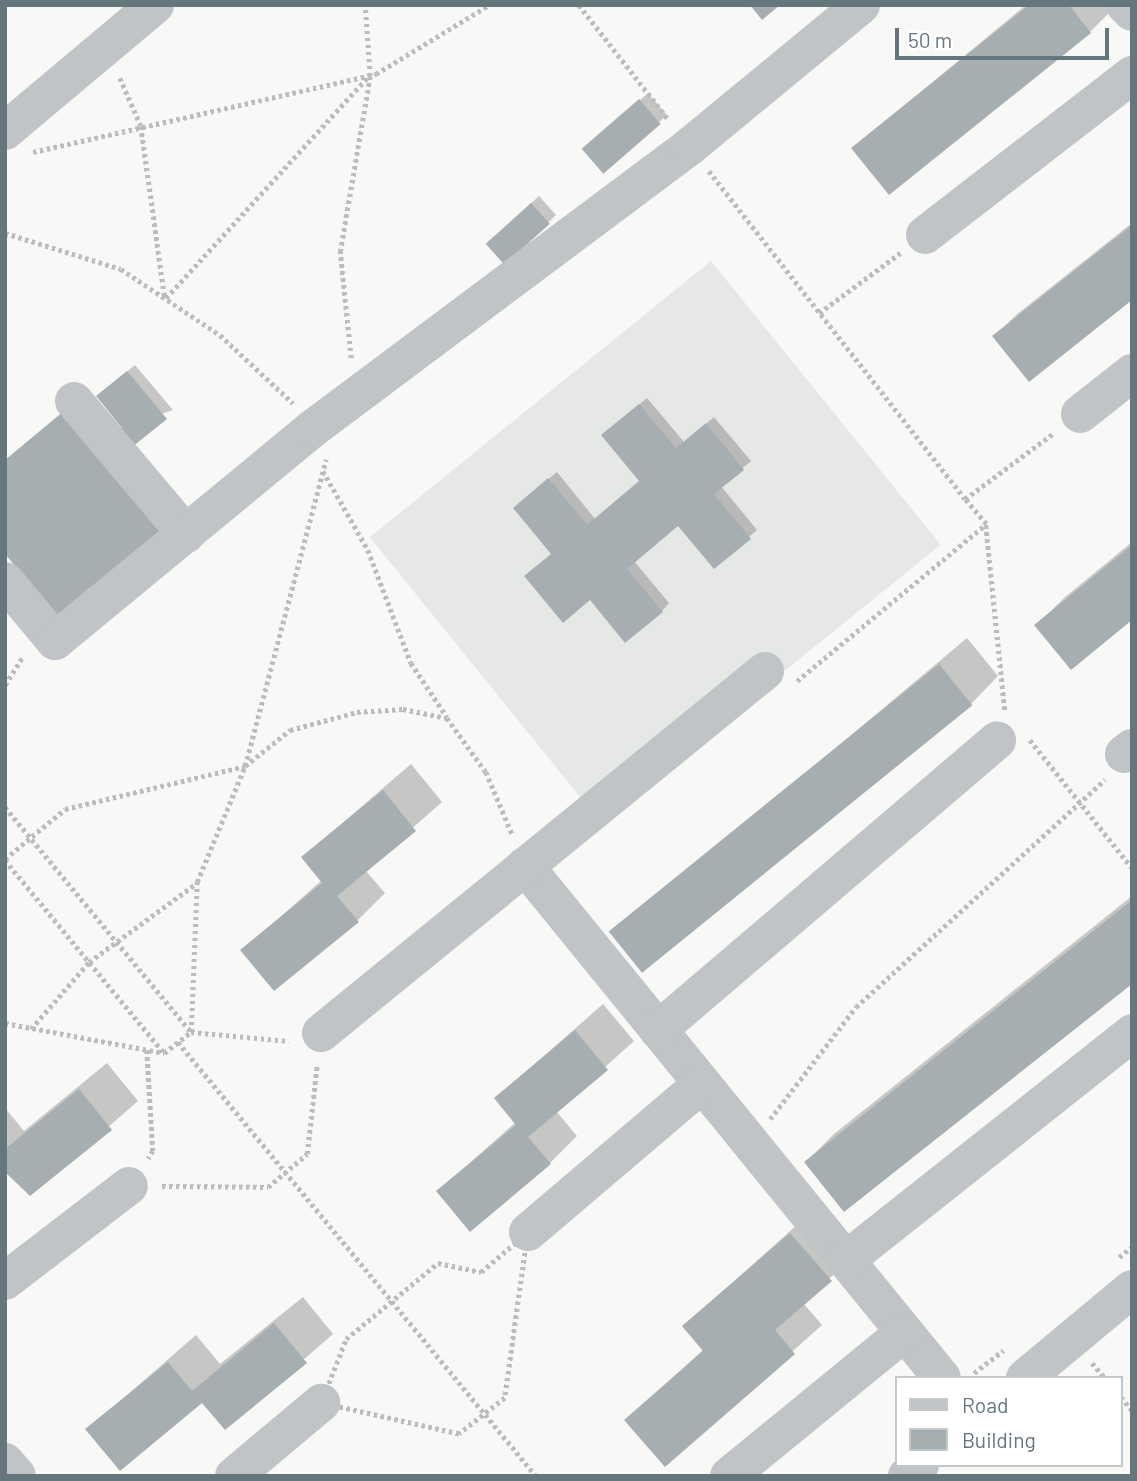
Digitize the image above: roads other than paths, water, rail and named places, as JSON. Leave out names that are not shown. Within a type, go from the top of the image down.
[{"type":"street","points":[[11,143],[106,46],[155,5]]},
{"type":"street","points":[[5,581],[55,641],[312,429],[690,147],[861,5]]},
{"type":"street","points":[[1125,5],[1132,12]]},
{"type":"street","points":[[925,235],[1132,75]]},
{"type":"street","points":[[1080,414],[1132,373]]},
{"type":"street","points":[[74,401],[186,534]]},
{"type":"street","points":[[321,1033],[765,671]]},
{"type":"street","points":[[658,1030],[1009,725]]},
{"type":"street","points":[[525,866],[940,1376]]},
{"type":"street","points":[[846,1261],[1132,1033]]},
{"type":"street","points":[[528,1231],[702,1084]]},
{"type":"street","points":[[5,1281],[129,1186]]},
{"type":"street","points":[[1027,1376],[1132,1289]]},
{"type":"street","points":[[729,1476],[905,1332]]},
{"type":"street","points":[[234,1476],[321,1403]]},
{"type":"street","points":[[5,1462],[17,1476]]}]
